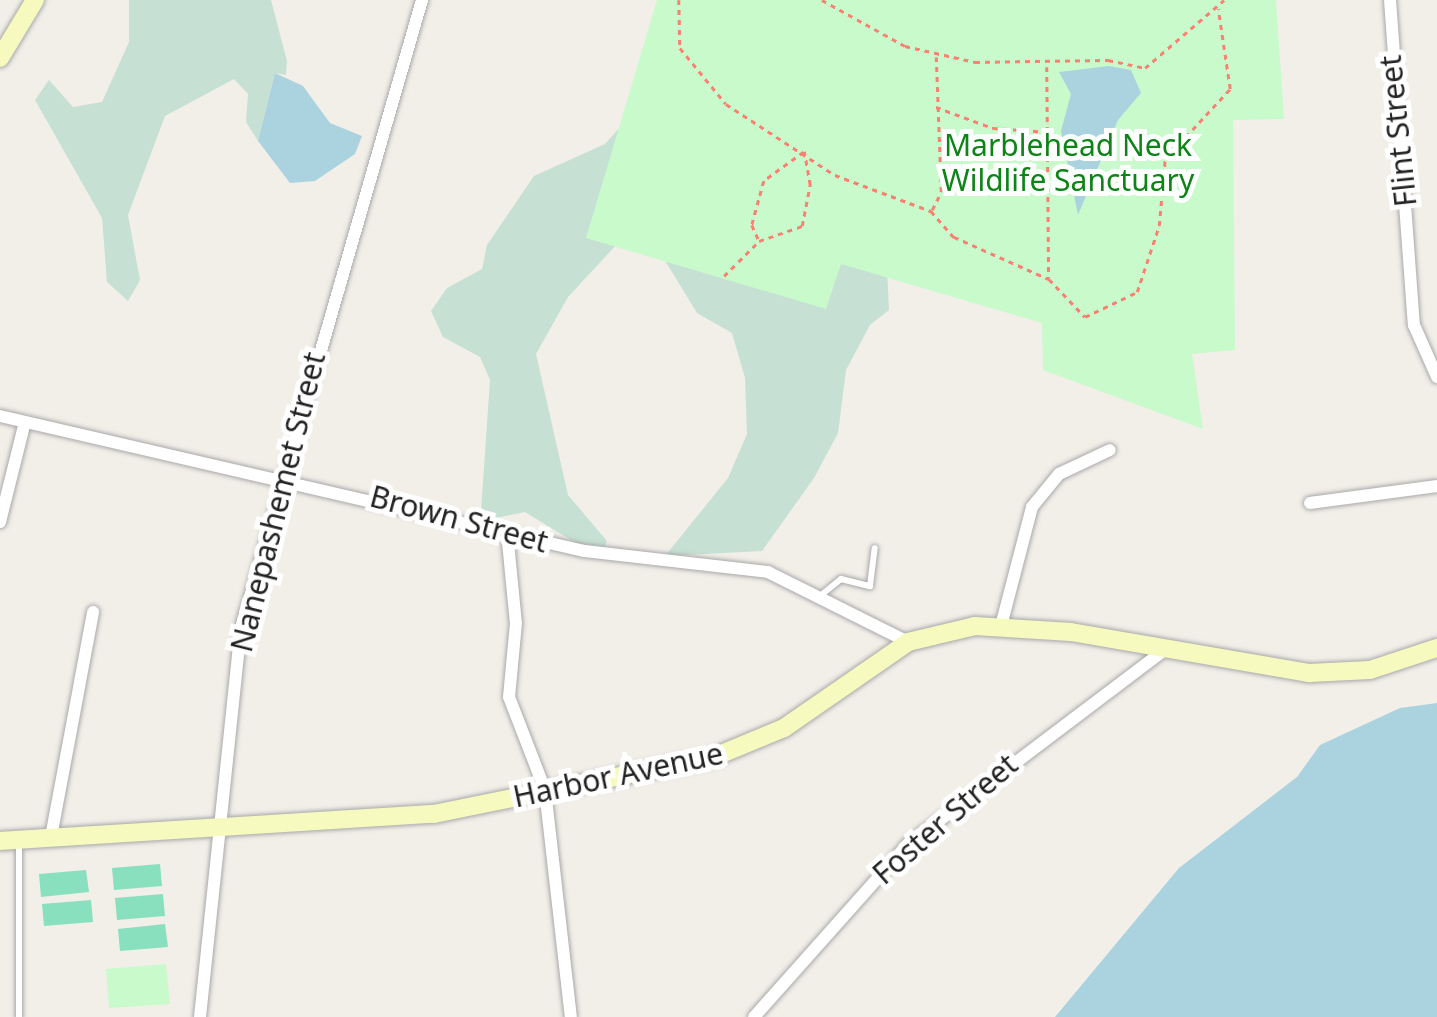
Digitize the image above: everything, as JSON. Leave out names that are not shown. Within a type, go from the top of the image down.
[{"type":"main road","points":[[0,58],[35,0]]},
{"type":"main road","name":"Harbor Avenue","points":[[10,840],[434,814],[736,751],[908,642],[1001,626],[1162,652],[1338,674],[1437,648]]},
{"type":"street","name":"Nanepashemet Street","points":[[200,1017],[216,825],[240,628],[422,0]]},
{"type":"street","name":"Flint Street","points":[[1390,0],[1414,325],[1437,377]]},
{"type":"street","name":"Brown Street","points":[[0,416],[283,477],[506,532],[768,572],[908,642]]},
{"type":"street","points":[[0,522],[25,422]]},
{"type":"street","points":[[1001,626],[1032,507],[1060,474],[1110,450]]},
{"type":"street","points":[[1310,503],[1437,486]]},
{"type":"street","points":[[506,532],[516,623],[510,697],[545,790],[572,1017]]},
{"type":"street","points":[[51,837],[93,612]]},
{"type":"street","name":"Foster Street","points":[[754,1017],[908,844],[1162,652]]},
{"type":"lane","points":[[819,597],[830,582],[870,586],[875,548]]},
{"type":"lane","points":[[10,840],[19,1017]]},
{"type":"path","points":[[678,0],[677,34],[691,71],[835,175],[931,212],[954,237],[1049,279],[1085,317],[1137,292],[1159,226],[1165,159],[1230,90],[1218,9]]},
{"type":"path","points":[[822,0],[865,28],[936,54],[1047,66],[1108,60],[1145,68],[1224,0]]},
{"type":"path","points":[[931,212],[941,192],[936,54]]},
{"type":"path","points":[[1047,66],[1049,279]]},
{"type":"path","points":[[935,106],[993,128],[1050,132]]},
{"type":"path","points":[[724,276],[759,241],[802,226],[810,186],[804,152]]},
{"type":"path","points":[[759,241],[752,225],[764,182],[804,152]]},
{"type":"green space","points":[[129,0],[271,0],[287,61],[286,75],[275,73],[258,141],[246,122],[248,94],[234,79],[165,116],[128,215],[140,280],[128,301],[107,282],[102,218],[35,100],[49,80],[73,107],[102,102],[129,42]]},
{"type":"green space","name":"Marblehead Neck Wildlife Sanctuary","points":[[657,0],[1276,0],[1284,119],[1233,120],[1235,350],[1192,354],[1203,429],[1043,370],[1042,323],[841,264],[826,309],[586,238]]},
{"type":"green space","points":[[623,124],[885,224],[889,310],[870,325],[846,370],[838,433],[814,478],[762,551],[665,556],[728,478],[747,434],[745,378],[732,333],[697,313],[661,254],[619,242],[568,297],[536,354],[568,495],[607,541],[604,549],[592,553],[525,512],[491,519],[481,511],[490,380],[480,357],[443,337],[431,311],[447,288],[482,269],[487,245],[534,176],[605,144]]},
{"type":"green space","points":[[160,864],[162,886],[114,890],[112,868]]},
{"type":"green space","points":[[86,870],[89,892],[41,897],[39,874]]},
{"type":"green space","points":[[163,894],[165,916],[117,920],[115,898]]},
{"type":"green space","points":[[91,900],[93,922],[44,926],[42,904]]},
{"type":"green space","points":[[165,924],[168,947],[120,951],[118,929]]},
{"type":"green space","points":[[166,964],[170,1004],[109,1008],[106,969]]},
{"type":"water","points":[[1109,66],[1131,70],[1141,93],[1118,120],[1078,215],[1061,131],[1071,94],[1059,72]]},
{"type":"water","points":[[275,73],[303,86],[330,123],[362,136],[355,154],[315,181],[290,183],[258,141]]},
{"type":"water","points":[[1437,703],[1437,1017],[1055,1017],[1179,868],[1297,777],[1320,745],[1400,708]]}]
